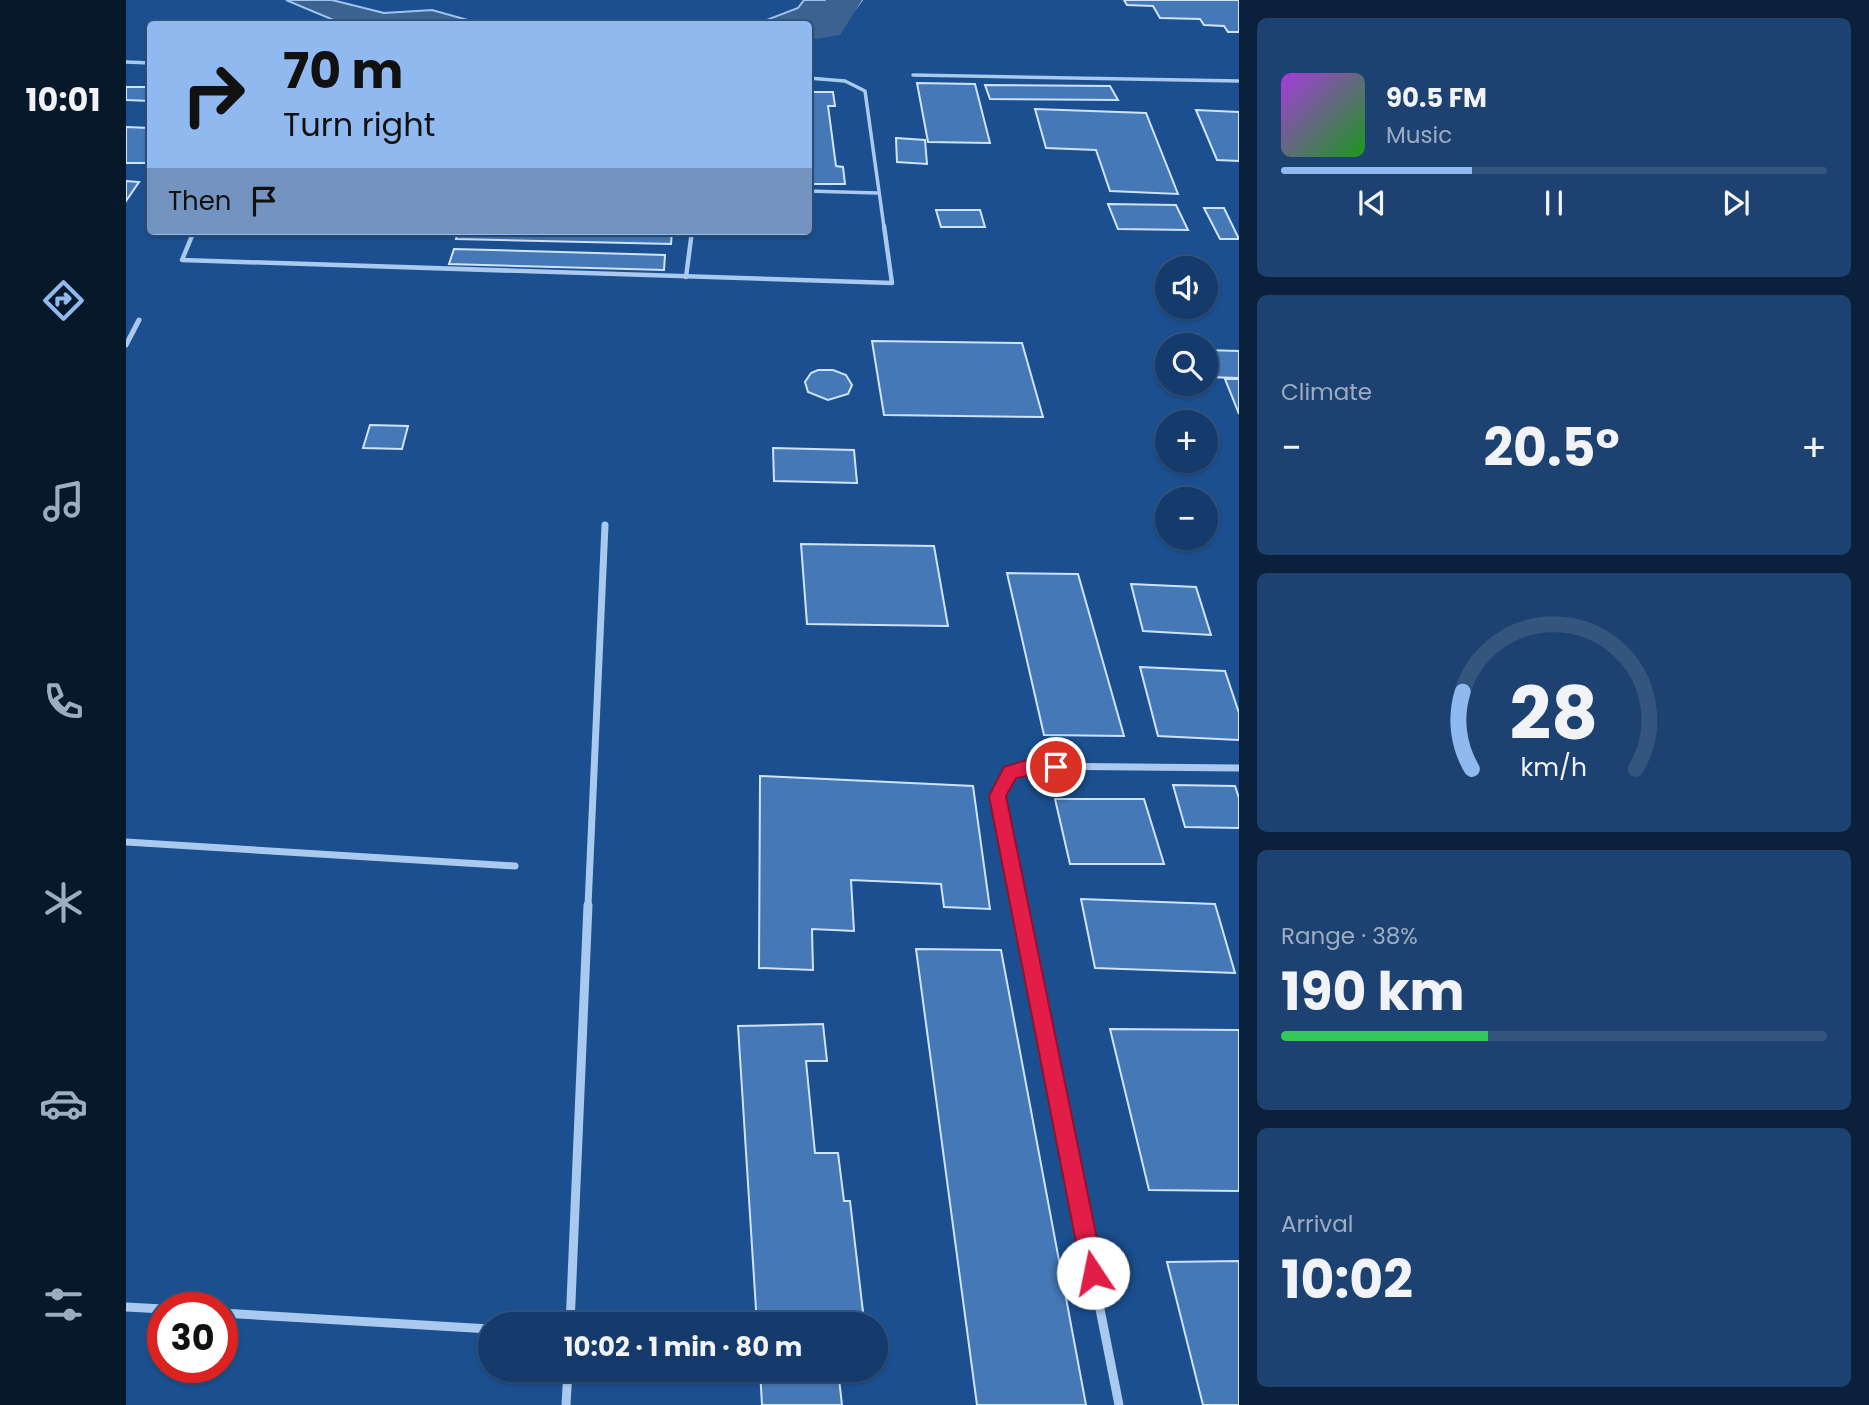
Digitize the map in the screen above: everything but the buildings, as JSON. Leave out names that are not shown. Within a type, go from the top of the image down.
[{"type":"street","points":[[126,345],[139,320]]},
{"type":"street","points":[[570,1312],[605,525]]},
{"type":"street","points":[[1119,1405],[998,796],[1010,772],[1030,766],[1239,768]]},
{"type":"street","points":[[126,842],[515,866]]},
{"type":"street","points":[[126,1307],[147,1308]]},
{"type":"street","points":[[238,1313],[478,1328]]},
{"type":"street","points":[[566,1405],[567,1382]]},
{"type":"lane","points":[[126,62],[147,63]]},
{"type":"lane","points":[[913,75],[1239,81]]},
{"type":"lane","points":[[192,235],[182,260],[892,283],[877,193],[865,91],[855,82],[839,78],[812,78]]},
{"type":"lane","points":[[812,191],[877,193]]},
{"type":"lane","points":[[686,277],[691,235]]},
{"type":"water","points":[[286,0],[332,0],[384,13],[432,10],[471,21],[336,21]]},
{"type":"water","points":[[804,0],[862,0],[856,8],[812,31],[812,21],[764,21],[798,8]]},
{"type":"waterway","points":[[812,29],[827,27],[844,0]]},
{"type":"route","points":[[1056,767],[1030,766],[1010,772],[998,796],[1093,1273]]}]
